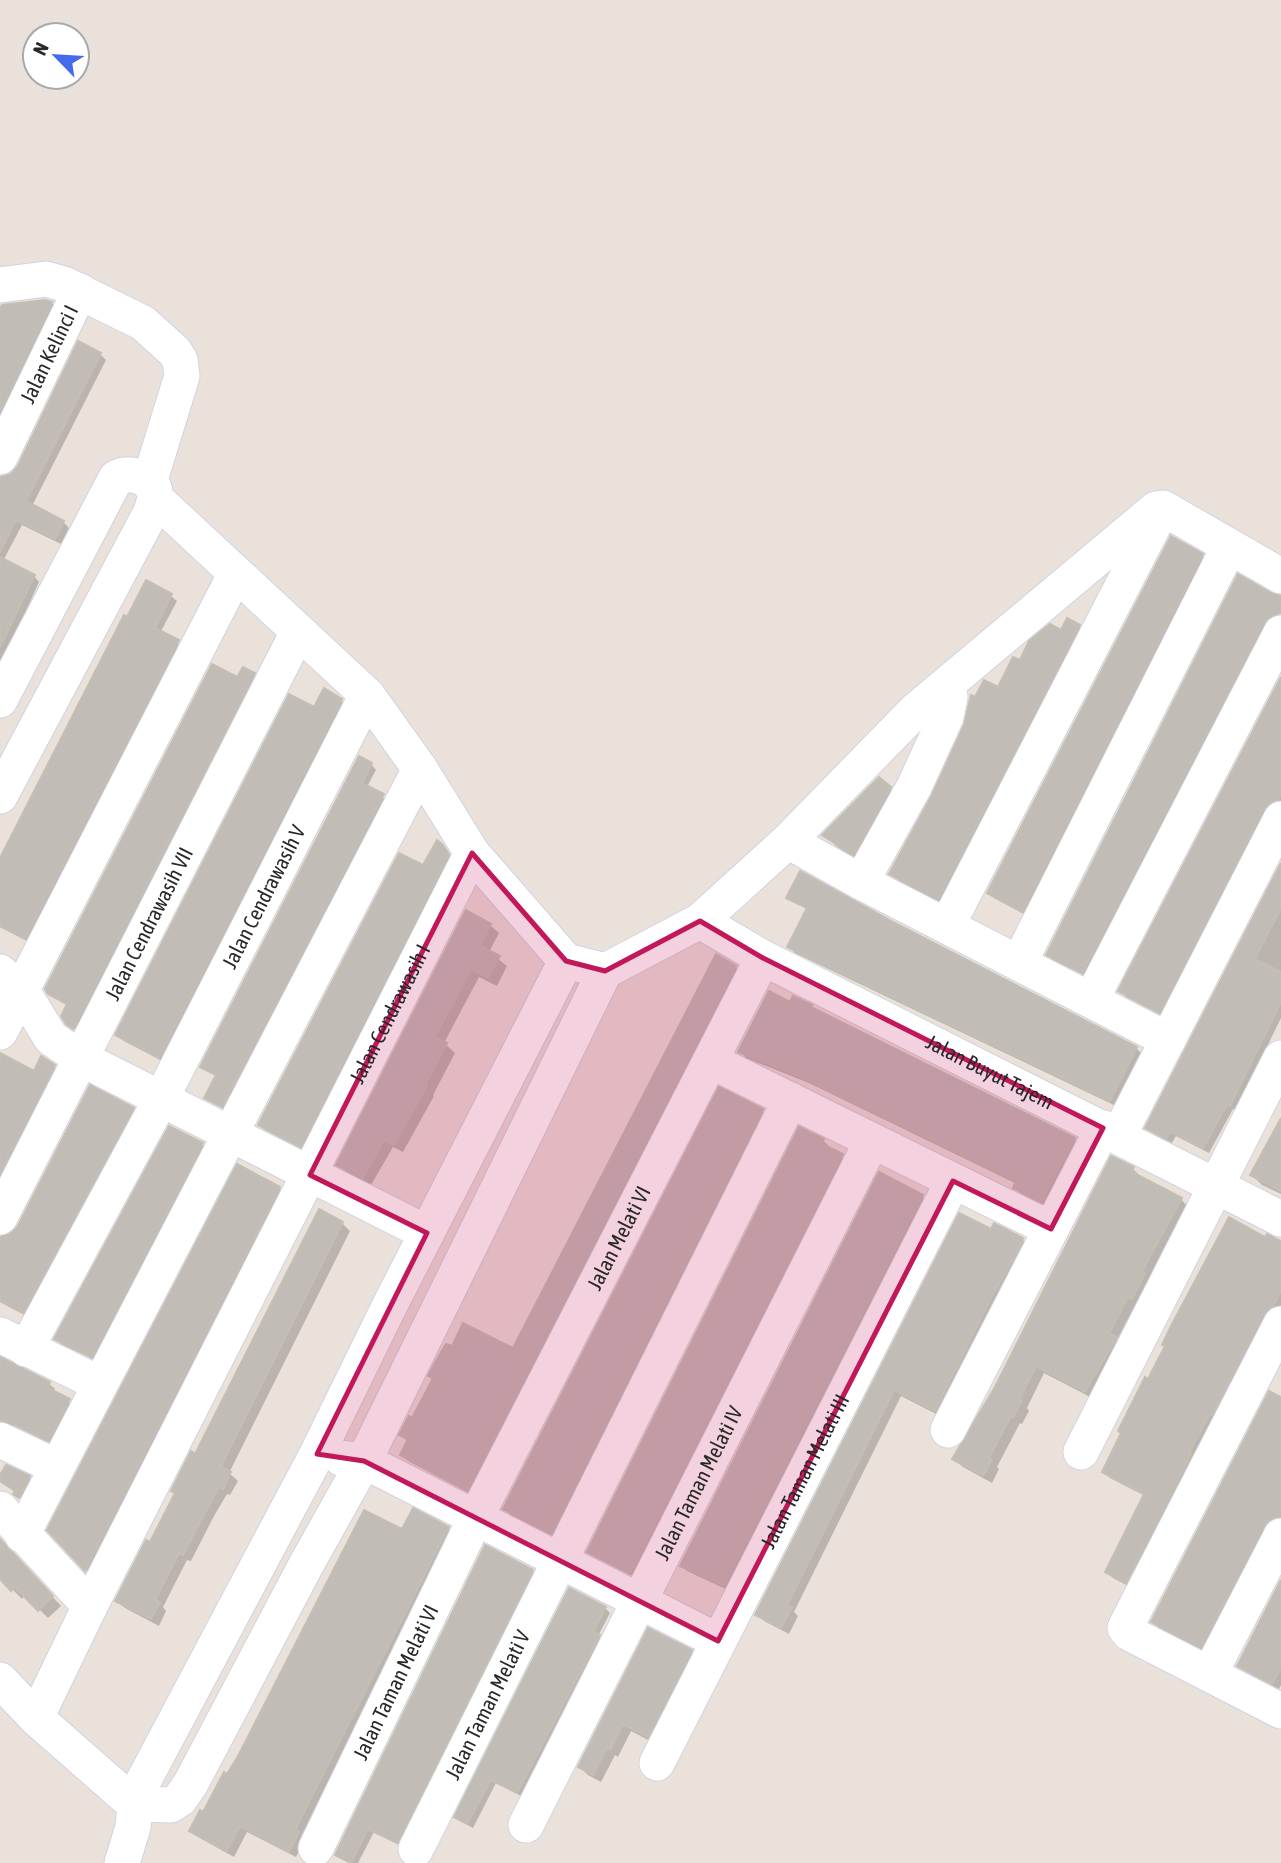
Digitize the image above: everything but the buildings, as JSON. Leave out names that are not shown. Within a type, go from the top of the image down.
[{"type":"street","points":[[0,285],[46,279],[80,291],[143,323],[175,352],[180,360],[181,376],[152,491],[151,512],[0,796]]},
{"type":"street","name":"Jalan Kelinci I","points":[[0,457],[80,291]]},
{"type":"street","points":[[0,700],[116,478],[130,474],[152,491],[235,575],[368,695],[420,769],[472,853],[566,961],[605,971]]},
{"type":"street","points":[[947,926],[1163,508]]},
{"type":"street","points":[[133,1815],[171,1805],[180,1800],[191,1783],[364,1461],[605,971],[700,921],[788,841],[915,711],[1154,511],[1163,508],[1281,576]]},
{"type":"street","points":[[1019,963],[1229,547]]},
{"type":"street","points":[[0,1032],[10,980],[235,575]]},
{"type":"street","name":"Jalan Cendrawasih VII","points":[[0,1217],[298,632]]},
{"type":"street","points":[[1091,1000],[1281,633]]},
{"type":"street","points":[[861,882],[914,787],[946,717],[950,698],[948,684]]},
{"type":"street","name":"Jalan Cendrawasih V","points":[[13,1342],[161,1099],[368,695]]},
{"type":"street","points":[[90,1606],[11,1522],[57,1467],[420,769]]},
{"type":"street","points":[[948,1430],[1051,1229],[1168,1040],[1281,819]]},
{"type":"street","points":[[788,841],[861,882],[1168,1040]]},
{"type":"street","name":"Jalan Cendrawasih I","points":[[36,1718],[90,1606],[472,853]]},
{"type":"street","name":"Jalan Buyut Tajem","points":[[700,921],[762,958],[1281,1219]]},
{"type":"street","name":"Jalan Melati VI","points":[[476,1517],[762,958]]},
{"type":"street","points":[[122,1863],[136,1795],[317,1454],[566,961]]},
{"type":"street","points":[[10,980],[51,1038],[80,1058],[427,1233]]},
{"type":"street","points":[[1081,1452],[1281,1058]]},
{"type":"street","points":[[711,1061],[1051,1229]]},
{"type":"street","name":"Jalan Taman Melati V","points":[[416,1849],[790,1100]]},
{"type":"street","name":"Jalan Taman Melati IV","points":[[526,1825],[872,1141]]},
{"type":"street","name":"Jalan Taman Melati III","points":[[657,1763],[953,1181]]},
{"type":"street","points":[[13,1342],[100,1384]]},
{"type":"street","points":[[1277,1342],[1125,1628],[1129,1633],[1281,1711]]},
{"type":"street","points":[[0,1440],[57,1467]]},
{"type":"street","points":[[317,1454],[364,1461],[718,1642]]},
{"type":"street","name":"Jalan Taman Melati VI","points":[[316,1849],[476,1517]]},
{"type":"street","points":[[1210,1673],[1281,1536]]},
{"type":"street","points":[[0,1680],[133,1815]]},
{"type":"highlighted area","points":[[472,853],[566,961],[605,971],[700,921],[763,958],[1103,1128],[1051,1229],[953,1181],[718,1641],[364,1461],[317,1454],[427,1233],[310,1175]]}]
